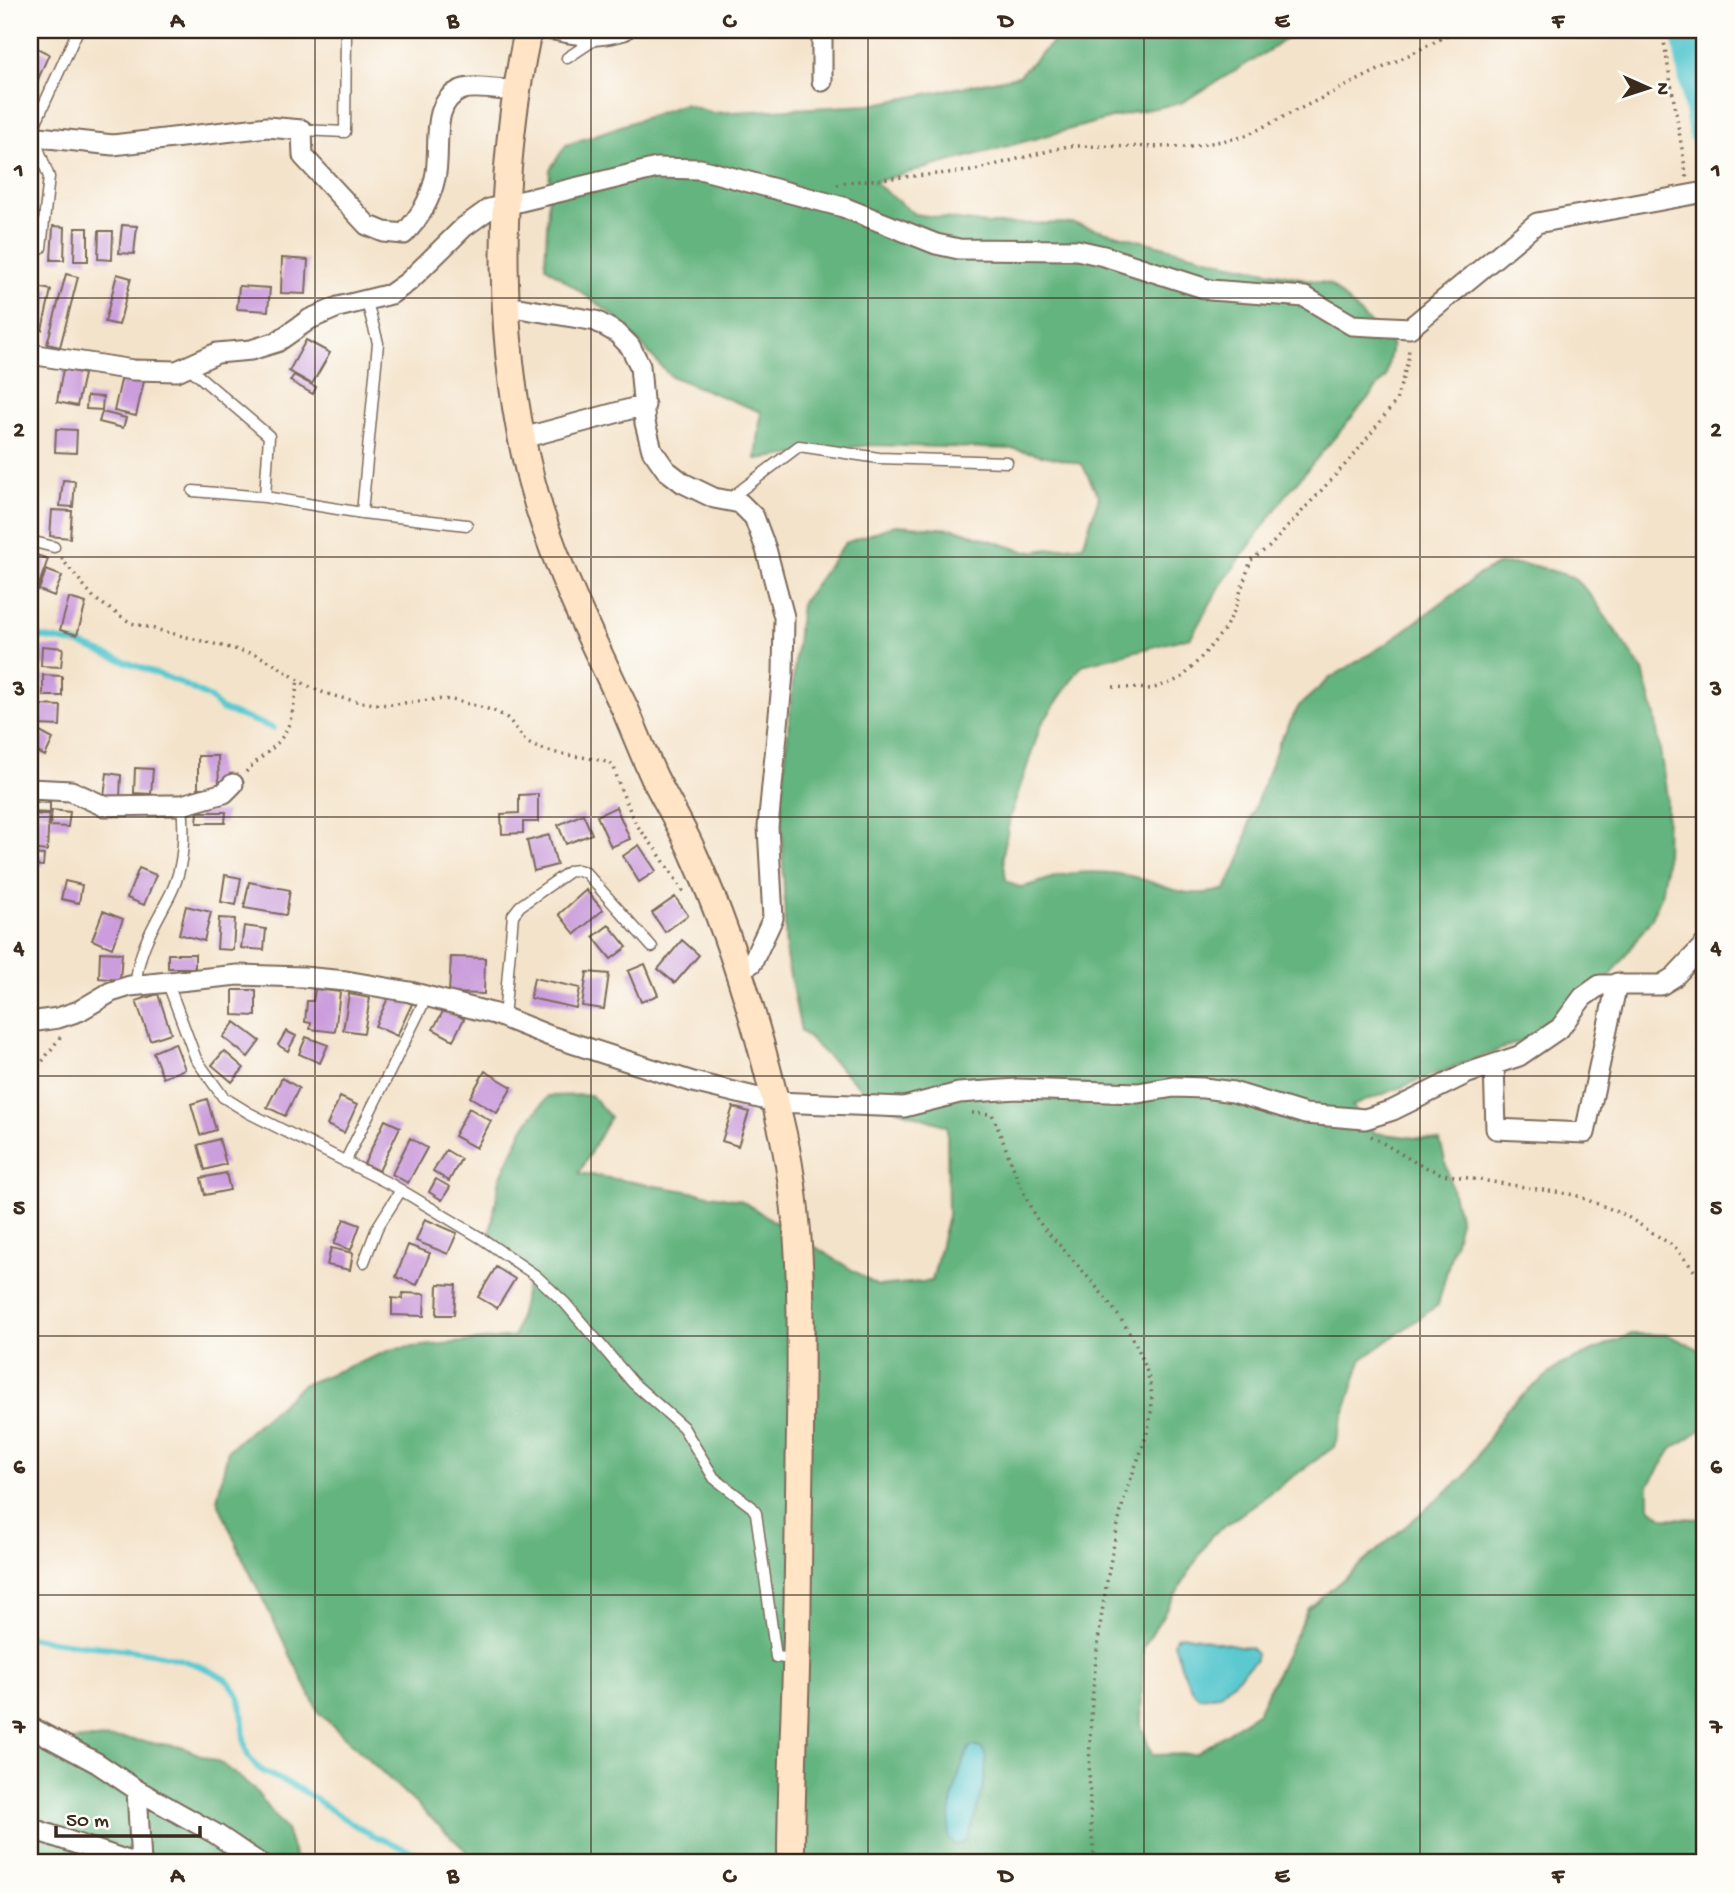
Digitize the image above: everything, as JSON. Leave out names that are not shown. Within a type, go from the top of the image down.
[{"type":"street","points":[[554,30],[582,37],[624,30]]},
{"type":"street","points":[[822,30],[822,81]]},
{"type":"street","points":[[525,31],[515,91],[505,246],[511,374],[523,438],[540,509],[570,592],[653,775],[693,853],[738,970],[775,1102],[796,1205],[801,1329],[791,1863]]},
{"type":"street","points":[[31,136],[113,145],[267,127],[302,130],[303,156],[368,225],[384,232],[404,234],[428,203],[436,175],[438,124],[449,98],[463,89],[515,91]]},
{"type":"street","points":[[30,354],[133,370],[177,371],[217,353],[251,350],[277,342],[310,319],[338,307],[391,294],[408,282],[464,227],[489,209],[657,168],[700,169],[843,206],[936,244],[959,249],[1077,250],[1210,290],[1305,297],[1352,325],[1410,328],[1537,223],[1698,193]]},
{"type":"street","points":[[507,306],[596,321],[617,332],[631,346],[640,366],[645,423],[652,450],[666,470],[682,483],[714,498],[740,503],[754,517],[766,549],[784,617],[783,674],[768,827],[773,918],[752,963],[738,970]]},
{"type":"street","points":[[523,438],[645,405]]},
{"type":"street","points":[[30,789],[71,791],[104,806],[182,805],[223,793],[233,784]]},
{"type":"street","points":[[30,1022],[79,1011],[111,992],[136,985],[238,975],[303,977],[427,996],[504,1017],[550,1036],[693,1082],[775,1102],[904,1107],[959,1093],[1017,1089],[1138,1093],[1174,1087],[1233,1092],[1305,1114],[1365,1119],[1393,1110],[1468,1073],[1519,1056],[1560,1028],[1583,996],[1600,985],[1661,985],[1674,977],[1705,944]]},
{"type":"street","points":[[1494,1065],[1496,1129],[1585,1133],[1617,983]]},
{"type":"street","points":[[30,1727],[97,1763],[260,1863]]},
{"type":"street","points":[[137,1790],[141,1863]]},
{"type":"street","points":[[30,1828],[134,1863]]},
{"type":"lane","points":[[41,248],[48,177],[31,136],[78,30]]},
{"type":"lane","points":[[302,130],[345,132],[346,30]]},
{"type":"lane","points":[[567,58],[600,36]]},
{"type":"lane","points":[[362,513],[378,343],[367,302]]},
{"type":"lane","points":[[187,366],[269,436],[265,496]]},
{"type":"lane","points":[[728,500],[799,446],[879,458],[1007,462]]},
{"type":"lane","points":[[193,491],[265,496],[362,513],[467,525]]},
{"type":"lane","points":[[30,541],[54,548]]},
{"type":"lane","points":[[136,985],[143,948],[155,920],[171,894],[180,866],[184,826],[182,805]]},
{"type":"lane","points":[[504,1017],[513,915],[520,906],[570,871],[585,872],[652,947]]},
{"type":"lane","points":[[166,981],[196,1059],[223,1097],[249,1113],[401,1190],[481,1238],[547,1284],[633,1383],[682,1427],[714,1478],[756,1513],[776,1657],[796,1659]]},
{"type":"lane","points":[[345,1162],[427,996]]},
{"type":"lane","points":[[364,1262],[377,1228],[401,1190]]},
{"type":"path","points":[[835,185],[971,171],[1068,146],[1191,147],[1243,136],[1459,30]]},
{"type":"path","points":[[1661,30],[1698,193]]},
{"type":"path","points":[[1113,687],[1151,689],[1170,683],[1183,677],[1206,652],[1233,614],[1251,560],[1269,547],[1354,455],[1396,401],[1408,361],[1410,328]]},
{"type":"path","points":[[54,548],[95,599],[131,622],[254,654],[270,660],[298,680],[329,694],[376,704],[457,700],[500,714],[531,745],[565,757],[610,763],[614,767],[635,824],[690,901]]},
{"type":"path","points":[[233,784],[272,748],[287,730],[298,680]]},
{"type":"path","points":[[30,1078],[57,1044],[65,1030],[69,1014]]},
{"type":"path","points":[[966,1112],[992,1114],[1036,1218],[1087,1276],[1131,1333],[1142,1356],[1151,1386],[1151,1414],[1122,1505],[1102,1613],[1092,1708],[1089,1805],[1096,1863]]},
{"type":"path","points":[[1366,1134],[1418,1164],[1442,1174],[1575,1195],[1623,1214],[1675,1247],[1705,1284]]},
{"type":"green space","points":[[1065,30],[1297,30],[1273,48],[1181,103],[1134,112],[874,182],[914,214],[988,224],[1073,223],[1227,263],[1330,284],[1392,345],[1386,377],[1289,491],[1221,585],[1191,637],[1082,665],[1041,725],[1010,817],[1003,855],[1006,880],[1020,887],[1057,876],[1086,872],[1127,875],[1193,893],[1226,889],[1241,857],[1251,817],[1279,743],[1299,706],[1330,678],[1386,644],[1481,573],[1497,565],[1536,566],[1572,577],[1589,593],[1643,671],[1655,716],[1667,797],[1666,863],[1661,896],[1652,918],[1610,977],[1569,1023],[1352,1106],[1375,1133],[1440,1141],[1460,1221],[1438,1305],[1361,1360],[1334,1447],[1211,1536],[1143,1648],[1141,1725],[1152,1755],[1196,1754],[1258,1712],[1308,1609],[1465,1476],[1507,1408],[1560,1365],[1632,1334],[1668,1335],[1697,1348],[1705,1355],[1705,1427],[1672,1449],[1649,1485],[1649,1507],[1664,1518],[1705,1519],[1705,1863],[479,1863],[319,1713],[217,1500],[228,1450],[302,1385],[393,1349],[514,1337],[530,1273],[489,1240],[500,1178],[524,1127],[548,1096],[591,1095],[610,1117],[579,1173],[740,1200],[878,1286],[932,1281],[948,1215],[947,1126],[877,1103],[801,1031],[786,956],[781,799],[801,604],[845,543],[895,525],[955,529],[1027,552],[1083,545],[1099,497],[1082,464],[1015,449],[871,445],[756,459],[761,412],[670,376],[617,318],[545,266],[550,169],[566,145],[684,104],[713,113],[870,105],[1018,76]]},
{"type":"green space","points":[[120,1738],[182,1747],[224,1765],[253,1788],[286,1830],[297,1863],[30,1863],[30,1756],[69,1740]]},
{"type":"water","points":[[1182,1635],[1250,1648],[1256,1654],[1256,1660],[1219,1695],[1199,1697],[1187,1679],[1174,1643],[1176,1637]]},
{"type":"water","points":[[974,1746],[983,1749],[986,1768],[984,1781],[966,1841],[957,1845],[948,1839],[952,1804],[964,1759],[969,1748]]},
{"type":"building","points":[[31,45],[49,54],[36,84],[30,82]]},
{"type":"building","points":[[122,225],[137,226],[134,254],[119,253]]},
{"type":"building","points":[[53,226],[65,227],[64,260],[51,260]]},
{"type":"building","points":[[75,228],[88,228],[88,261],[74,261]]},
{"type":"building","points":[[99,231],[113,231],[112,260],[98,259]]},
{"type":"building","points":[[282,258],[308,260],[306,294],[281,293]]},
{"type":"building","points":[[66,274],[78,277],[60,347],[47,344]]},
{"type":"building","points":[[117,274],[131,278],[119,325],[105,322]]},
{"type":"building","points":[[33,286],[51,290],[42,330],[30,327]]},
{"type":"building","points":[[239,286],[270,288],[268,311],[237,309]]},
{"type":"building","points":[[306,340],[330,353],[312,384],[289,371]]},
{"type":"building","points":[[63,369],[84,374],[77,406],[57,402]]},
{"type":"building","points":[[294,375],[316,387],[313,394],[290,381]]},
{"type":"building","points":[[122,376],[144,381],[136,416],[114,411]]},
{"type":"building","points":[[87,396],[103,397],[102,410],[86,409]]},
{"type":"building","points":[[102,412],[126,418],[123,428],[99,422]]},
{"type":"building","points":[[56,429],[77,430],[76,453],[55,452]]},
{"type":"building","points":[[63,480],[75,481],[73,507],[60,506]]},
{"type":"building","points":[[52,510],[72,511],[70,538],[50,536]]},
{"type":"building","points":[[30,553],[48,559],[37,590],[30,588]]},
{"type":"building","points":[[46,570],[62,576],[54,596],[39,590]]},
{"type":"building","points":[[69,598],[86,603],[77,635],[60,630]]},
{"type":"building","points":[[42,646],[63,648],[61,667],[41,666]]},
{"type":"building","points":[[43,675],[62,676],[62,696],[43,696]]},
{"type":"building","points":[[40,705],[61,706],[60,726],[39,725]]},
{"type":"building","points":[[38,731],[53,739],[45,756],[30,748]]},
{"type":"building","points":[[198,756],[218,756],[219,788],[198,788]]},
{"type":"building","points":[[135,768],[153,769],[151,794],[134,793]]},
{"type":"building","points":[[107,773],[121,775],[120,798],[104,797]]},
{"type":"building","points":[[538,794],[538,822],[523,822],[523,833],[502,834],[501,814],[519,813],[519,795]]},
{"type":"building","points":[[30,802],[50,803],[50,813],[30,812]]},
{"type":"building","points":[[616,807],[630,839],[611,847],[597,816]]},
{"type":"building","points":[[52,810],[70,812],[68,827],[50,826]]},
{"type":"building","points":[[198,812],[226,812],[225,823],[197,823]]},
{"type":"building","points":[[31,814],[49,815],[47,851],[30,849]]},
{"type":"building","points":[[583,814],[592,834],[566,844],[558,825]]},
{"type":"building","points":[[549,835],[557,865],[534,871],[527,841]]},
{"type":"building","points":[[639,845],[656,871],[639,882],[623,856]]},
{"type":"building","points":[[30,854],[44,855],[43,866],[30,865]]},
{"type":"building","points":[[139,868],[156,875],[144,905],[127,898]]},
{"type":"building","points":[[225,875],[241,878],[236,905],[221,902]]},
{"type":"building","points":[[65,881],[82,885],[79,903],[61,899]]},
{"type":"building","points":[[249,882],[290,890],[286,915],[244,908]]},
{"type":"building","points":[[586,890],[603,910],[575,934],[559,914]]},
{"type":"building","points":[[675,897],[688,915],[665,932],[652,913]]},
{"type":"building","points":[[186,906],[211,912],[204,941],[179,934]]},
{"type":"building","points":[[103,911],[123,919],[112,948],[92,940]]},
{"type":"building","points":[[219,918],[235,919],[233,950],[217,949]]},
{"type":"building","points":[[609,925],[627,947],[611,959],[593,937]]},
{"type":"building","points":[[244,926],[266,929],[264,950],[241,948]]},
{"type":"building","points":[[682,940],[699,955],[675,983],[658,969]]},
{"type":"building","points":[[100,952],[122,953],[120,980],[99,978]]},
{"type":"building","points":[[168,954],[195,954],[195,968],[168,968]]},
{"type":"building","points":[[451,957],[485,958],[484,994],[449,993]]},
{"type":"building","points":[[645,964],[658,995],[641,1002],[628,971]]},
{"type":"building","points":[[587,972],[609,974],[604,1009],[582,1006]]},
{"type":"building","points":[[534,978],[580,988],[576,1008],[530,998]]},
{"type":"building","points":[[315,989],[340,992],[335,1032],[310,1029],[311,1023],[305,1022],[307,1001],[313,1001]]},
{"type":"building","points":[[233,990],[256,990],[256,1016],[233,1015]]},
{"type":"building","points":[[158,994],[171,1033],[150,1040],[136,1001]]},
{"type":"building","points":[[349,994],[370,998],[364,1033],[343,1030]]},
{"type":"building","points":[[390,994],[412,1004],[397,1036],[375,1026]]},
{"type":"building","points":[[445,1008],[464,1019],[453,1040],[433,1029]]},
{"type":"building","points":[[235,1022],[260,1041],[248,1057],[223,1037]]},
{"type":"building","points":[[286,1031],[296,1036],[288,1051],[278,1045]]},
{"type":"building","points":[[306,1037],[328,1045],[320,1063],[299,1054]]},
{"type":"building","points":[[175,1043],[185,1069],[163,1078],[153,1052]]},
{"type":"building","points":[[224,1051],[244,1068],[232,1082],[212,1065]]},
{"type":"building","points":[[485,1071],[512,1087],[497,1113],[470,1097]]},
{"type":"building","points":[[282,1078],[299,1088],[285,1116],[267,1107]]},
{"type":"building","points":[[340,1097],[357,1105],[344,1133],[327,1125]]},
{"type":"building","points":[[207,1099],[216,1130],[200,1135],[191,1104]]},
{"type":"building","points":[[733,1107],[749,1112],[738,1146],[722,1141]]},
{"type":"building","points":[[469,1108],[491,1121],[476,1148],[454,1136]]},
{"type":"building","points":[[385,1120],[400,1127],[379,1171],[364,1164]]},
{"type":"building","points":[[410,1138],[427,1148],[408,1183],[392,1174]]},
{"type":"building","points":[[219,1139],[226,1164],[205,1170],[198,1145]]},
{"type":"building","points":[[446,1150],[461,1159],[449,1181],[433,1171]]},
{"type":"building","points":[[226,1173],[230,1190],[205,1195],[201,1178]]},
{"type":"building","points":[[436,1179],[450,1187],[442,1200],[429,1192]]},
{"type":"building","points":[[344,1219],[360,1225],[351,1250],[334,1244]]},
{"type":"building","points":[[425,1219],[457,1233],[448,1254],[416,1241]]},
{"type":"building","points":[[408,1245],[430,1253],[417,1285],[396,1277]]},
{"type":"building","points":[[331,1248],[353,1253],[350,1270],[327,1265]]},
{"type":"building","points":[[496,1267],[515,1279],[497,1308],[478,1297]]},
{"type":"building","points":[[438,1284],[456,1285],[454,1315],[437,1315]]},
{"type":"building","points":[[403,1293],[425,1294],[424,1316],[392,1315],[392,1298],[402,1299]]},
{"type":"waterway","points":[[1688,30],[1705,130]]},
{"type":"waterway","points":[[30,635],[79,644],[179,682],[210,698],[221,709],[273,728]]},
{"type":"waterway","points":[[30,1637],[178,1659],[201,1666],[222,1677],[233,1686],[239,1697],[245,1744],[248,1755],[258,1768],[305,1792],[363,1830],[436,1863]]}]
